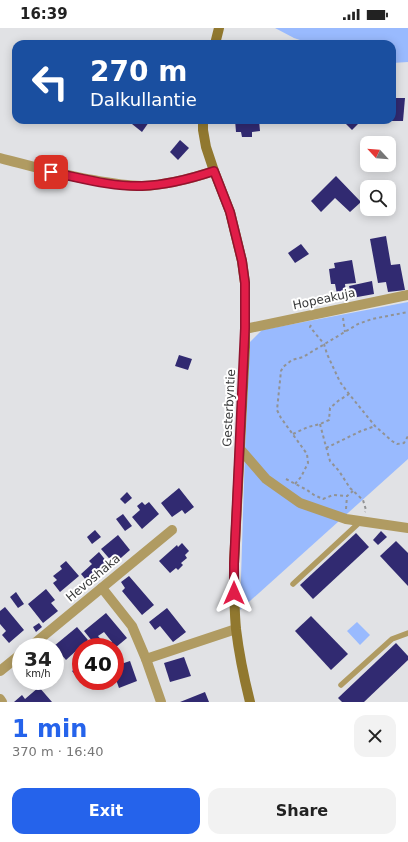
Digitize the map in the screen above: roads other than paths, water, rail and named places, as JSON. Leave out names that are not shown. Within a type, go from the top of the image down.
[{"type":"street","points":[[216,40],[219,28]]},
{"type":"street","name":"Gesterbyntie","points":[[203,124],[206,147],[230,212],[242,261],[245,283],[245,328],[234,564],[234,593],[236,629],[250,702]]},
{"type":"street","points":[[0,158],[51,172],[86,179],[114,184],[141,186],[186,180],[214,171]]},
{"type":"street","name":"Hopeakuja","points":[[245,328],[408,295]]},
{"type":"street","points":[[240,450],[266,479],[300,503],[346,519],[408,528]]},
{"type":"street","name":"Hevoshaka","points":[[41,638],[172,530]]},
{"type":"street","points":[[102,588],[132,626],[146,659],[161,702]]},
{"type":"street","points":[[146,659],[236,629]]},
{"type":"street","points":[[0,671],[12,661]]},
{"type":"lane","points":[[293,584],[362,521]]},
{"type":"lane","points":[[341,684],[392,639],[408,633]]}]
